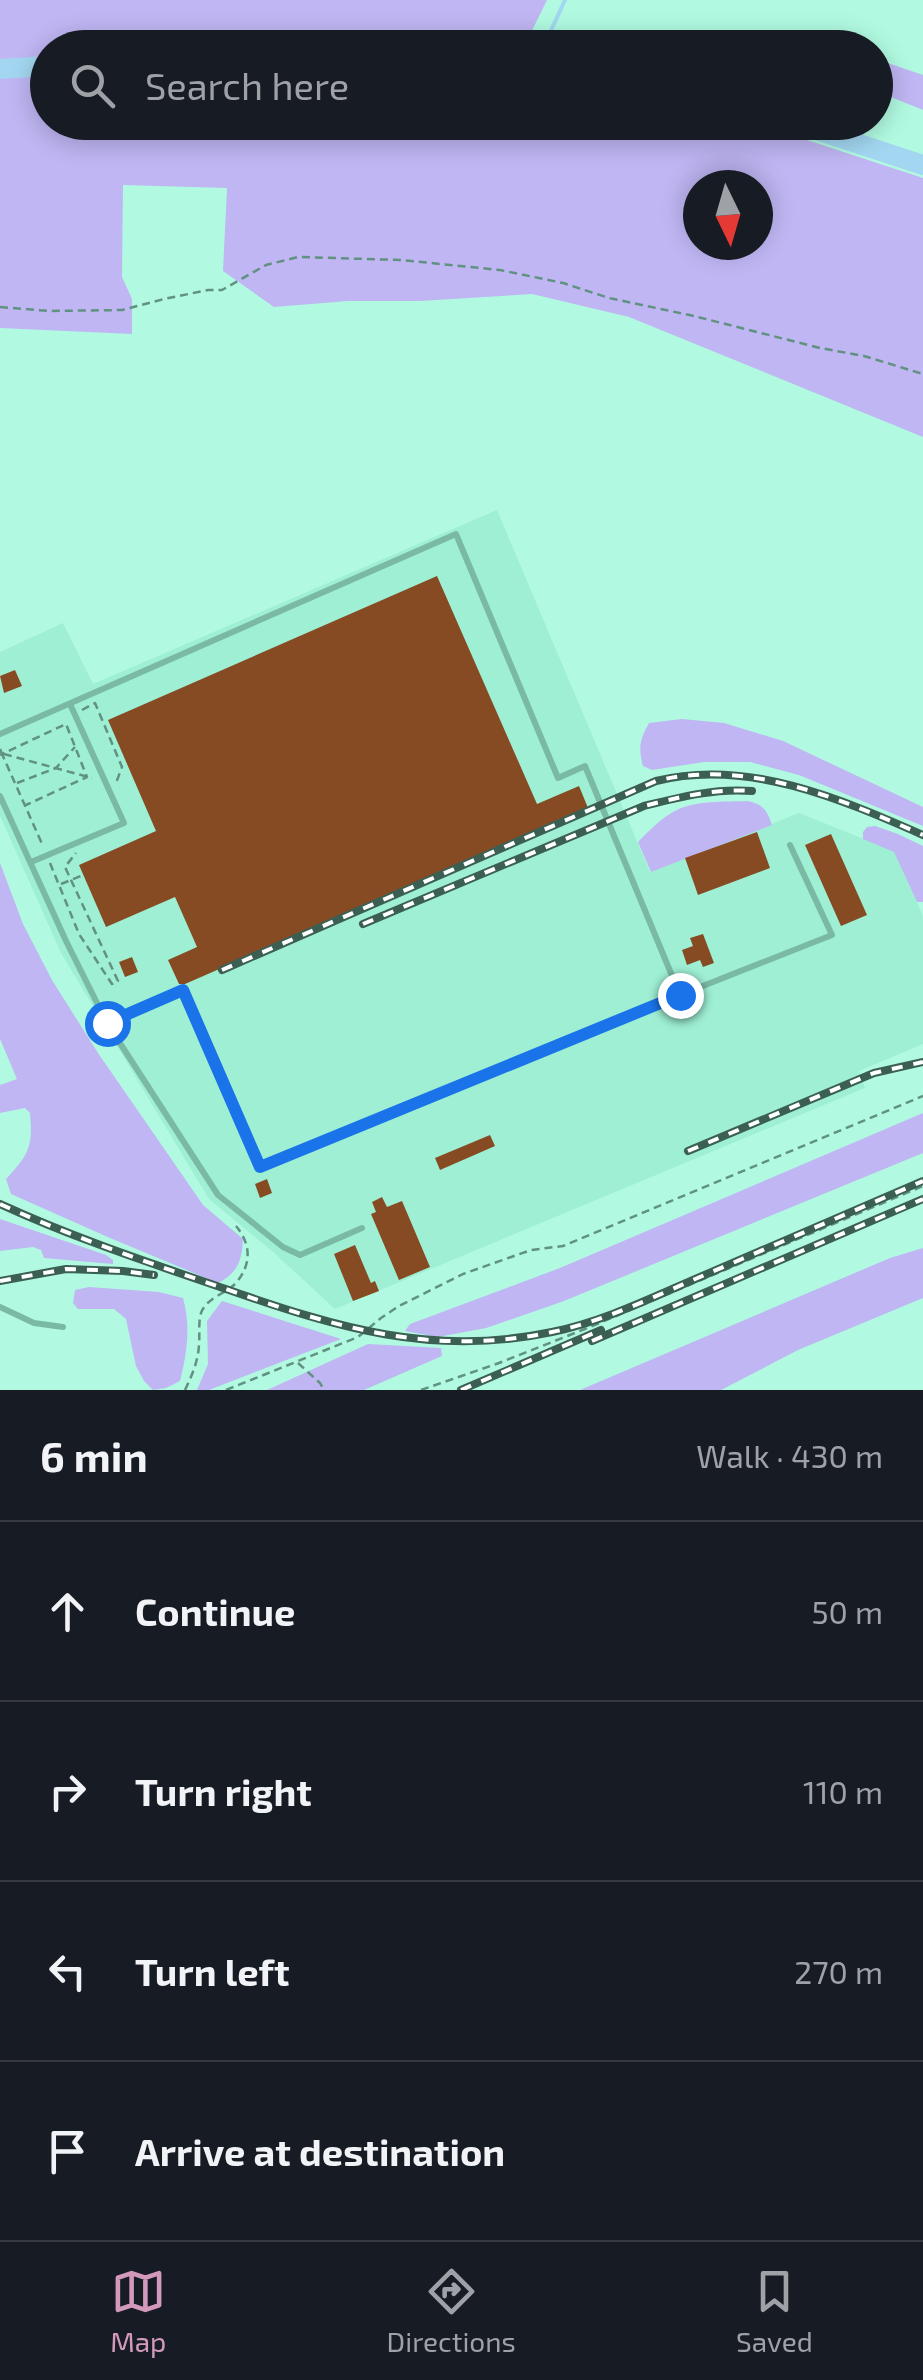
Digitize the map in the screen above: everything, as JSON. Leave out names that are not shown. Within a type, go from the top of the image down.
[{"type":"lane","points":[[0,734],[456,534],[558,778],[585,766],[680,995]]},
{"type":"lane","points":[[31,862],[124,824],[70,704]]},
{"type":"lane","points":[[0,796],[107,1023],[218,1194],[270,1237],[300,1255],[362,1228]]},
{"type":"lane","points":[[107,1023],[183,990],[260,1167],[832,935],[790,845]]},
{"type":"lane","points":[[0,1307],[34,1323],[63,1327]]},
{"type":"path","points":[[0,307],[122,310],[164,298],[222,290],[266,265],[298,258],[401,260],[500,270],[562,283],[608,298],[864,356],[923,374]]},
{"type":"path","points":[[74,714],[95,703],[122,767],[111,795]]},
{"type":"path","points":[[1,752],[66,724],[87,777]]},
{"type":"path","points":[[15,784],[56,768],[75,747]]},
{"type":"path","points":[[1,752],[105,782]]},
{"type":"path","points":[[1,752],[79,934],[112,984],[118,981],[65,867],[88,838]]},
{"type":"path","points":[[25,806],[87,777]]},
{"type":"path","points":[[59,885],[83,875]]},
{"type":"path","points":[[226,1390],[358,1338],[380,1318],[463,1274],[531,1250],[563,1246],[923,1096]]},
{"type":"path","points":[[421,1390],[590,1327],[923,1186]]},
{"type":"path","points":[[185,1390],[196,1368],[202,1309],[234,1285],[245,1266],[248,1246],[236,1226]]},
{"type":"path","points":[[296,1362],[324,1390]]},
{"type":"shaded area","points":[[0,0],[547,0],[532,30],[30,30],[30,140],[807,140],[923,178],[923,437],[629,317],[532,294],[274,307],[223,271],[227,188],[123,185],[122,277],[132,299],[132,334],[0,328]]},
{"type":"shaded area","points":[[893,65],[923,75],[923,110],[893,98]]},
{"type":"shaded area","points":[[497,510],[650,872],[799,813],[894,851],[923,916],[923,1044],[859,1071],[865,1088],[335,1309],[209,1199],[61,953],[0,816],[0,652],[63,623],[93,684]]},
{"type":"shaded area","points":[[682,719],[724,723],[783,741],[923,807],[923,826],[799,775],[750,762],[704,762],[652,770],[643,766],[641,744],[649,723]]},
{"type":"shaded area","points":[[747,801],[764,808],[772,825],[651,872],[638,842],[665,817],[692,805]]},
{"type":"shaded area","points":[[875,826],[923,846],[923,902],[917,902],[894,852],[863,839],[867,827]]},
{"type":"shaded area","points":[[0,863],[23,924],[52,980],[98,1053],[203,1205],[243,1239],[238,1265],[218,1283],[11,1194],[6,1179],[28,1149],[31,1125],[30,1113],[25,1108],[0,1113],[0,1085],[17,1079],[0,1039]]},
{"type":"shaded area","points":[[923,1113],[923,1153],[564,1301],[486,1328],[438,1337],[405,1331],[410,1324],[560,1268]]},
{"type":"shaded area","points":[[0,1219],[106,1255],[113,1264],[44,1258],[41,1250],[33,1247],[0,1251]]},
{"type":"shaded area","points":[[923,1248],[923,1298],[798,1350],[721,1390],[580,1390],[890,1258]]},
{"type":"shaded area","points":[[89,1287],[159,1292],[183,1298],[187,1340],[180,1381],[153,1390],[144,1381],[136,1366],[126,1319],[114,1309],[78,1309],[73,1303],[75,1290]]},
{"type":"shaded area","points":[[222,1301],[341,1339],[209,1390],[197,1390],[208,1364],[207,1321]]},
{"type":"shaded area","points":[[368,1344],[441,1348],[442,1356],[364,1390],[267,1390]]},
{"type":"building","points":[[437,576],[537,804],[579,786],[588,808],[179,984],[168,960],[197,947],[175,897],[106,927],[79,865],[156,831],[108,720]]},
{"type":"building","points":[[15,670],[22,686],[4,693],[0,676]]},
{"type":"building","points":[[757,832],[770,868],[698,895],[685,858]]},
{"type":"building","points":[[831,834],[867,915],[841,926],[805,845]]},
{"type":"building","points":[[703,934],[714,963],[703,967],[700,960],[687,965],[682,950],[693,946],[690,938]]},
{"type":"building","points":[[132,957],[138,972],[125,977],[119,962]]},
{"type":"building","points":[[490,1135],[495,1146],[440,1170],[435,1158]]},
{"type":"building","points":[[267,1179],[272,1193],[260,1198],[255,1184]]},
{"type":"building","points":[[382,1197],[387,1207],[402,1201],[430,1267],[399,1280],[371,1214],[376,1212],[372,1202]]},
{"type":"building","points":[[355,1245],[371,1283],[375,1281],[379,1291],[353,1301],[334,1254]]},
{"type":"waterway","points":[[551,30],[565,0]]},
{"type":"waterway","points":[[0,69],[30,67]]},
{"type":"waterway","points":[[847,140],[923,165]]},
{"type":"railway","points":[[222,970],[656,781],[690,775],[759,778],[826,796],[923,835]]},
{"type":"railway","points":[[363,924],[644,806],[711,792],[752,791]]},
{"type":"railway","points":[[688,1151],[874,1073],[923,1062]]},
{"type":"railway","points":[[0,1204],[112,1250],[307,1316],[386,1335],[467,1341],[552,1332],[592,1321],[923,1181]]},
{"type":"railway","points":[[592,1341],[923,1199]]},
{"type":"railway","points":[[0,1281],[66,1269],[154,1275]]},
{"type":"railway","points":[[461,1390],[601,1330]]},
{"type":"route","points":[[107,1023],[183,990],[260,1167],[680,995]]}]
